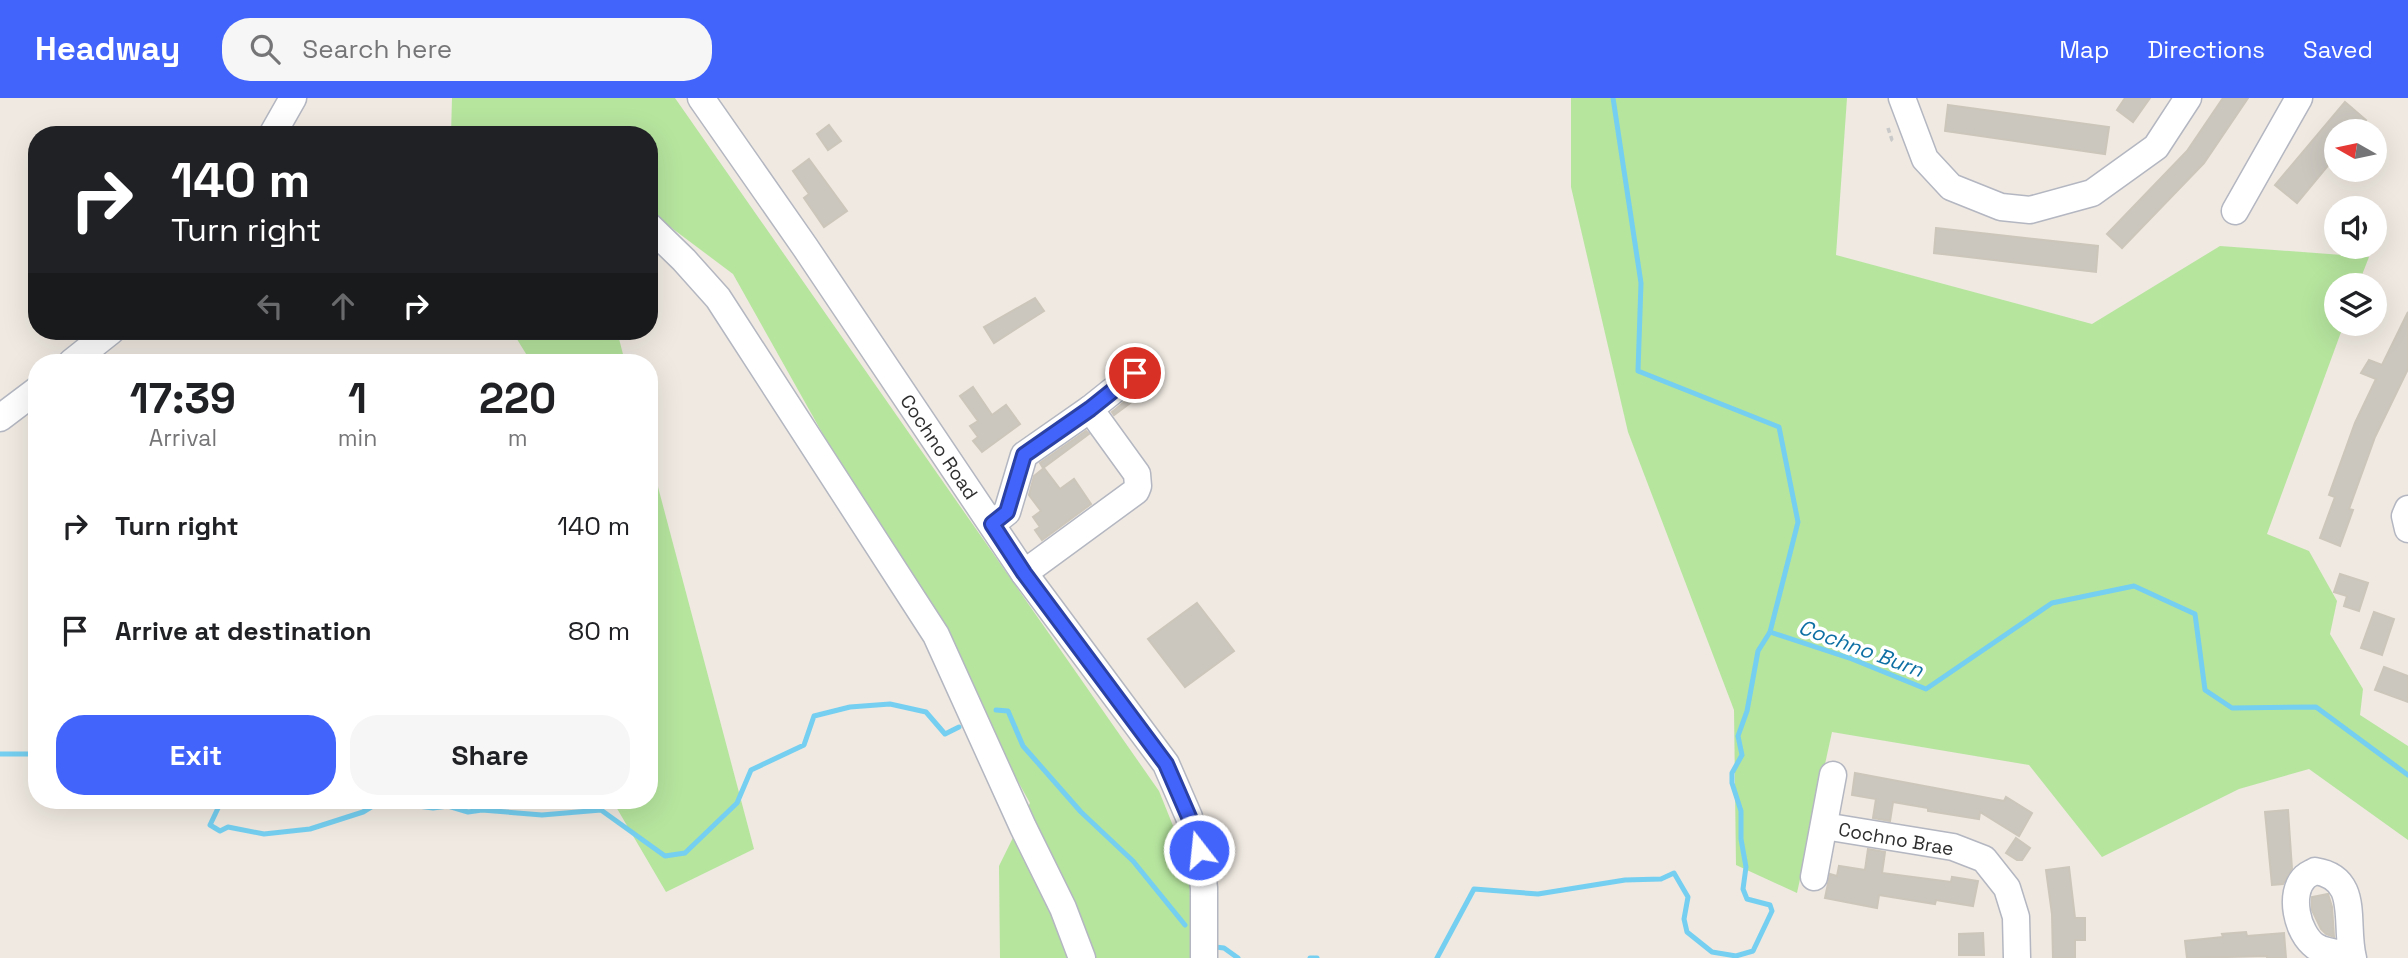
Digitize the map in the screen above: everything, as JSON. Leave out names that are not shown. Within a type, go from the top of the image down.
[{"type":"street","points":[[277,126],[293,98]]},
{"type":"street","name":"Cochno Road","points":[[701,98],[805,247],[1024,573],[1166,764],[1189,817],[1199,850],[1204,888],[1204,958]]},
{"type":"street","points":[[1902,98],[1924,159],[1951,187],[2001,207],[2030,210],[2092,193],[2155,147],[2188,98]]},
{"type":"street","points":[[2235,211],[2299,98]]},
{"type":"street","points":[[658,235],[718,299],[936,635],[1023,827],[1063,908],[1082,958]]},
{"type":"street","points":[[82,354],[100,340]]},
{"type":"street","points":[[992,524],[1007,512],[1024,455],[1090,409],[1135,373]]},
{"type":"street","points":[[0,418],[28,397]]},
{"type":"street","points":[[1024,573],[1136,491],[1137,474],[1090,409]]},
{"type":"street","points":[[2408,509],[2405,516],[2408,530]]},
{"type":"street","name":"Cochno Brae","points":[[1814,877],[1833,775]]},
{"type":"street","name":"Cochno Brae","points":[[1824,826],[1953,847],[1984,859],[2007,888],[2016,916],[2017,958]]},
{"type":"green space","points":[[452,98],[675,98],[1159,791],[1190,868],[1192,958],[1000,958],[999,866],[1030,803],[733,274],[658,218],[658,126],[451,126]]},
{"type":"green space","points":[[1571,98],[1847,98],[1836,255],[2092,324],[2220,246],[2324,254],[2324,259],[2368,259],[2363,273],[2324,273],[2324,336],[2340,336],[2267,534],[2309,551],[2337,601],[2330,634],[2363,689],[2360,715],[2408,746],[2408,840],[2309,769],[2239,789],[2102,857],[2029,765],[1832,732],[1797,893],[1736,865],[1734,710],[1628,432],[1571,187]]},
{"type":"green space","points":[[518,340],[619,340],[623,354],[526,354]]},
{"type":"green space","points":[[658,487],[754,849],[666,892],[617,809],[658,809]]},
{"type":"building","points":[[2125,98],[2150,98],[2133,122],[2117,110]]},
{"type":"building","points":[[2223,98],[2248,98],[2204,163],[2122,248],[2107,234],[2187,151]]},
{"type":"building","points":[[2345,102],[2365,119],[2331,119]]},
{"type":"building","points":[[1948,105],[2109,127],[2105,154],[1945,131]]},
{"type":"building","points":[[829,125],[841,141],[828,150],[817,134]]},
{"type":"building","points":[[2324,127],[2324,170],[2297,203],[2275,185]]},
{"type":"building","points":[[809,159],[847,211],[824,227],[804,198],[809,194],[793,171]]},
{"type":"building","points":[[1936,228],[2098,246],[2096,272],[1934,253]]},
{"type":"building","points":[[1035,298],[1044,311],[994,343],[984,327]]},
{"type":"building","points":[[2408,312],[2408,369],[2375,437],[2349,509],[2353,510],[2340,546],[2320,538],[2335,497],[2329,495],[2355,423],[2376,379],[2361,373],[2369,360],[2382,365]]},
{"type":"building","points":[[973,387],[992,415],[1006,405],[1020,424],[982,452],[973,441],[978,437],[970,426],[978,421],[960,396]]},
{"type":"building","points":[[1142,388],[1145,392],[1114,415],[1112,412]]},
{"type":"building","points":[[1086,431],[1089,434],[1043,468],[1040,463]]},
{"type":"building","points":[[1044,468],[1060,489],[1074,479],[1091,504],[1042,540],[1035,530],[1040,527],[1033,517],[1041,511],[1029,495],[1034,476]]},
{"type":"building","points":[[2340,574],[2368,583],[2359,611],[2344,606],[2347,596],[2334,592]]},
{"type":"building","points":[[1197,603],[1234,651],[1185,687],[1148,639]]},
{"type":"building","points":[[2374,612],[2394,619],[2382,655],[2361,648]]},
{"type":"building","points":[[2384,667],[2408,676],[2408,702],[2375,690]]},
{"type":"building","points":[[1855,773],[2004,801],[2006,797],[2032,813],[2019,836],[1980,812],[1979,819],[1893,802],[1890,821],[1873,818],[1876,799],[1852,795]]},
{"type":"building","points":[[2288,810],[2292,869],[2283,884],[2272,885],[2265,812]]},
{"type":"building","points":[[2016,838],[2030,848],[2022,860],[2006,853]]},
{"type":"building","points":[[1868,849],[1885,852],[1882,873],[1951,882],[1952,877],[1978,881],[1973,906],[1936,900],[1935,904],[1879,895],[1877,908],[1825,898],[1830,874],[1837,876],[1839,866],[1865,870]]},
{"type":"building","points":[[2069,867],[2075,918],[2085,918],[2085,940],[2075,940],[2075,958],[2053,958],[2052,914],[2046,870]]},
{"type":"building","points":[[2328,894],[2332,907],[2334,937],[2321,929],[2312,910],[2312,897]]},
{"type":"building","points":[[2246,932],[2247,936],[2284,933],[2286,958],[2187,958],[2185,941]]},
{"type":"building","points":[[1983,933],[1984,955],[1959,955],[1959,934]]},
{"type":"waterway","name":"Cochno Burn","points":[[1613,98],[1641,283],[1638,371],[1779,427],[1798,522],[1770,632],[1852,659],[1926,689],[2052,603],[2134,586],[2195,614],[2205,690],[2232,708],[2316,707],[2408,775]]},
{"type":"waterway","points":[[1437,958],[1474,889],[1538,894],[1625,880],[1661,879],[1674,873],[1688,897],[1684,919],[1687,932],[1712,952],[1736,956],[1753,951],[1772,911],[1770,905],[1747,899],[1743,889],[1746,867],[1741,839],[1741,811],[1732,783],[1732,773],[1742,755],[1738,736],[1747,711],[1758,651],[1770,632]]},
{"type":"waterway","points":[[458,809],[468,812],[482,810],[542,815],[601,810],[665,856],[685,853],[737,803],[751,770],[804,745],[814,716],[850,707],[890,704],[926,712],[945,734],[959,727]]},
{"type":"waterway","points":[[996,710],[1008,711],[1023,746],[1081,812],[1133,861],[1185,925]]},
{"type":"waterway","points":[[0,754],[28,754]]},
{"type":"waterway","points":[[218,809],[210,825],[220,831],[228,827],[264,834],[310,829],[368,809]]},
{"type":"waterway","points":[[1215,947],[1224,948],[1238,958]]},
{"type":"waterway","points":[[1310,958],[1317,958]]},
{"type":"route","points":[[1135,373],[1090,409],[1024,455],[1007,512],[992,524],[1024,573],[1166,764],[1189,817],[1199,850]]}]
